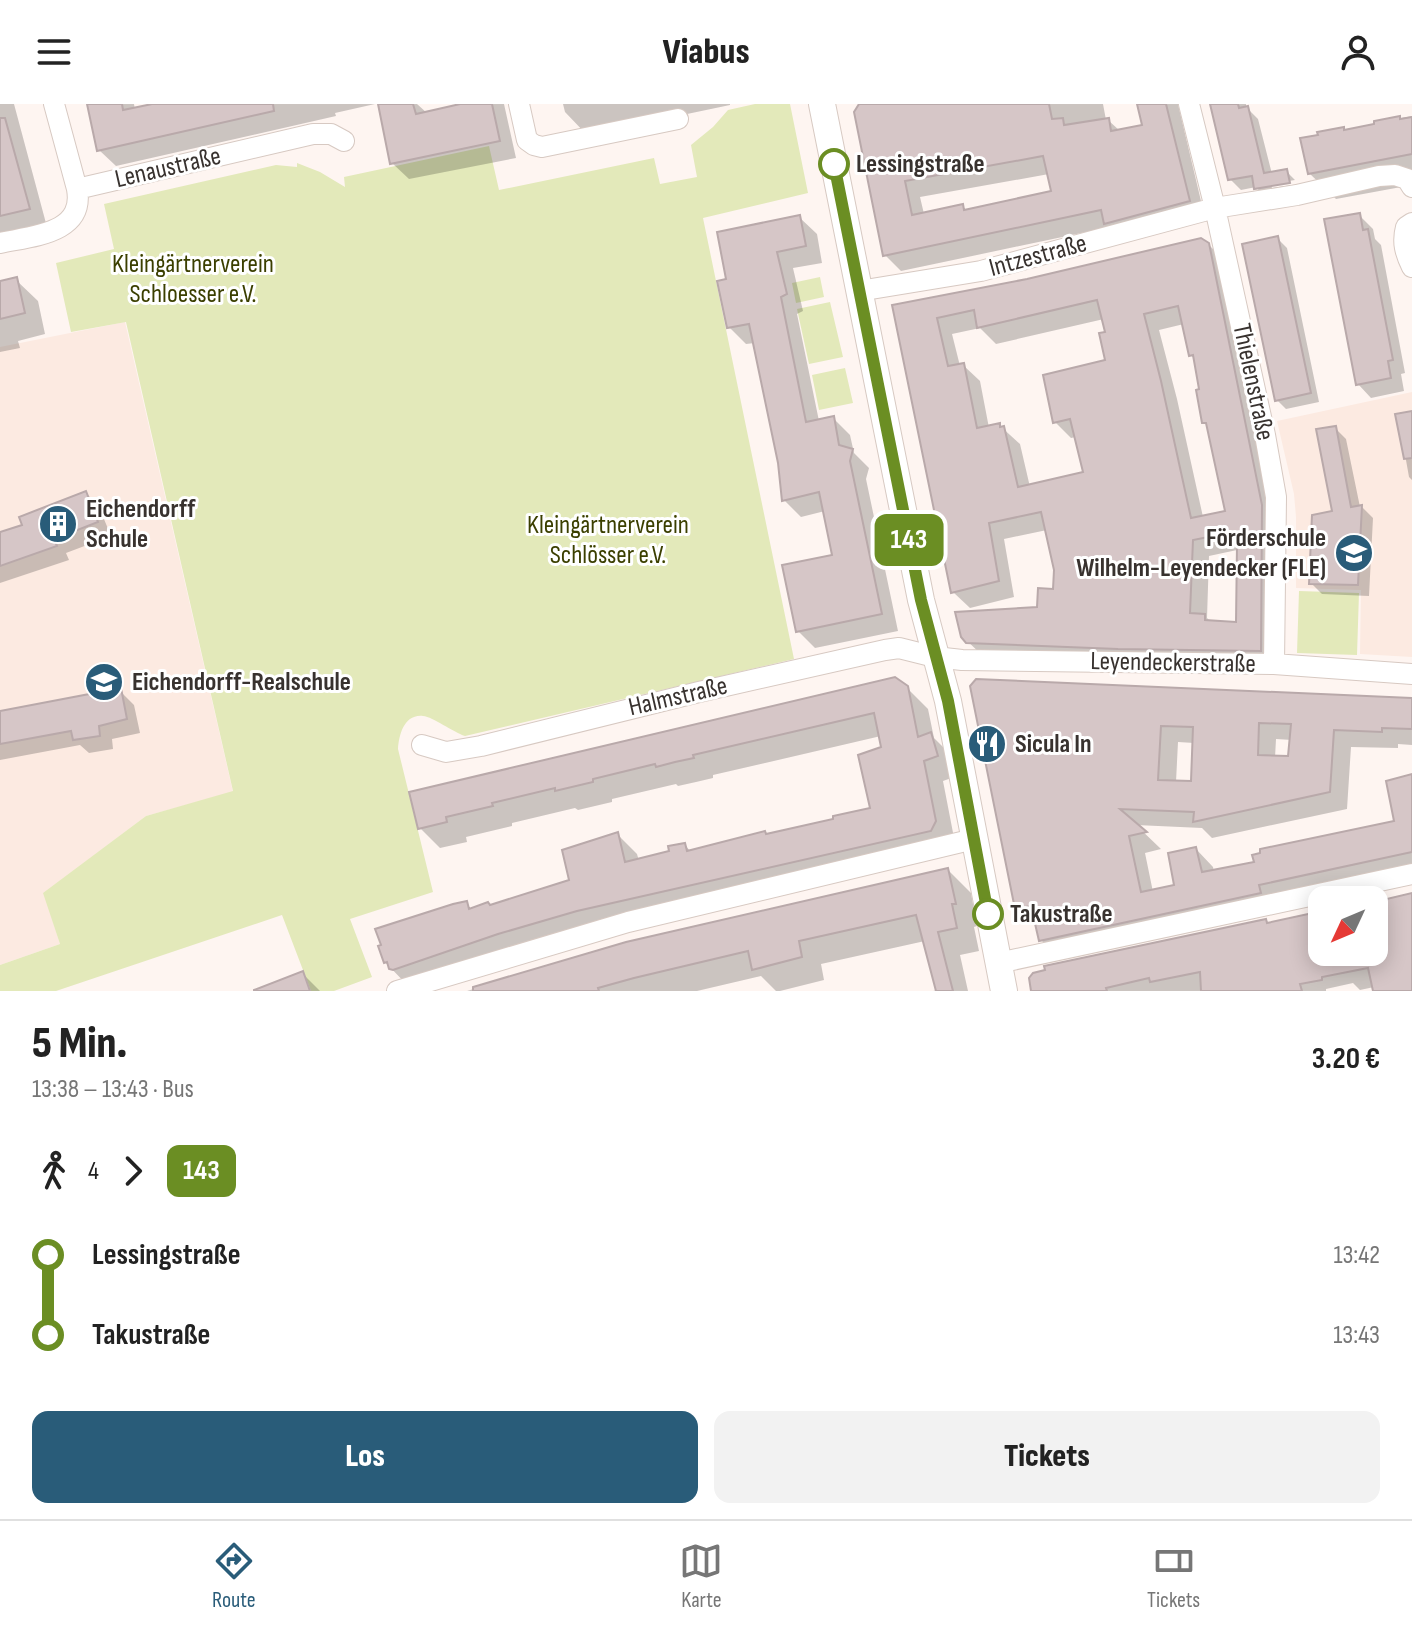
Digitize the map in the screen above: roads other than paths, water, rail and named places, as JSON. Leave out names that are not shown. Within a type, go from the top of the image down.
[{"type":"main road","points":[[822,104],[919,588],[948,701],[1004,991]]},
{"type":"street","points":[[0,243],[61,228],[70,220],[79,201],[54,104]]},
{"type":"street","points":[[519,104],[527,140],[542,147],[678,119]]},
{"type":"street","name":"Thielenstraße","points":[[1189,104],[1215,208],[1276,497],[1274,664]]},
{"type":"street","name":"Lenaustraße","points":[[77,189],[313,134],[331,134],[344,141]]},
{"type":"street","name":"Intzestraße","points":[[859,291],[981,271],[1215,208],[1297,195],[1379,176],[1395,175],[1407,179],[1412,187]]},
{"type":"street","points":[[1412,223],[1406,227],[1403,238],[1412,267]]},
{"type":"street","name":"Halmstraße","points":[[422,745],[446,752],[481,746],[885,650],[899,648],[935,657]]},
{"type":"street","name":"Leyendeckerstraße","points":[[935,657],[1274,664],[1412,674]]},
{"type":"street","points":[[397,991],[628,922],[974,839]]},
{"type":"street","points":[[998,963],[1412,874]]},
{"type":"place","name":"Lessingstraße","points":[[834,164]]},
{"type":"place","name":"Eichendorff Schule","points":[[58,524]]},
{"type":"place","name":"Förderschule Wilhelm-Leyendecker (FLE)","points":[[1354,553]]},
{"type":"place","name":"Eichendorff-Realschule","points":[[104,682]]},
{"type":"place","name":"Sicula In","points":[[987,744]]},
{"type":"place","name":"Takustraße","points":[[988,914]]},
{"type":"park label","name":"Kleingärtnerverein Schloesser e.V.","points":[[193,279]]},
{"type":"park label","name":"Kleingärtnerverein Schlösser e.V.","points":[[608,540]]}]
